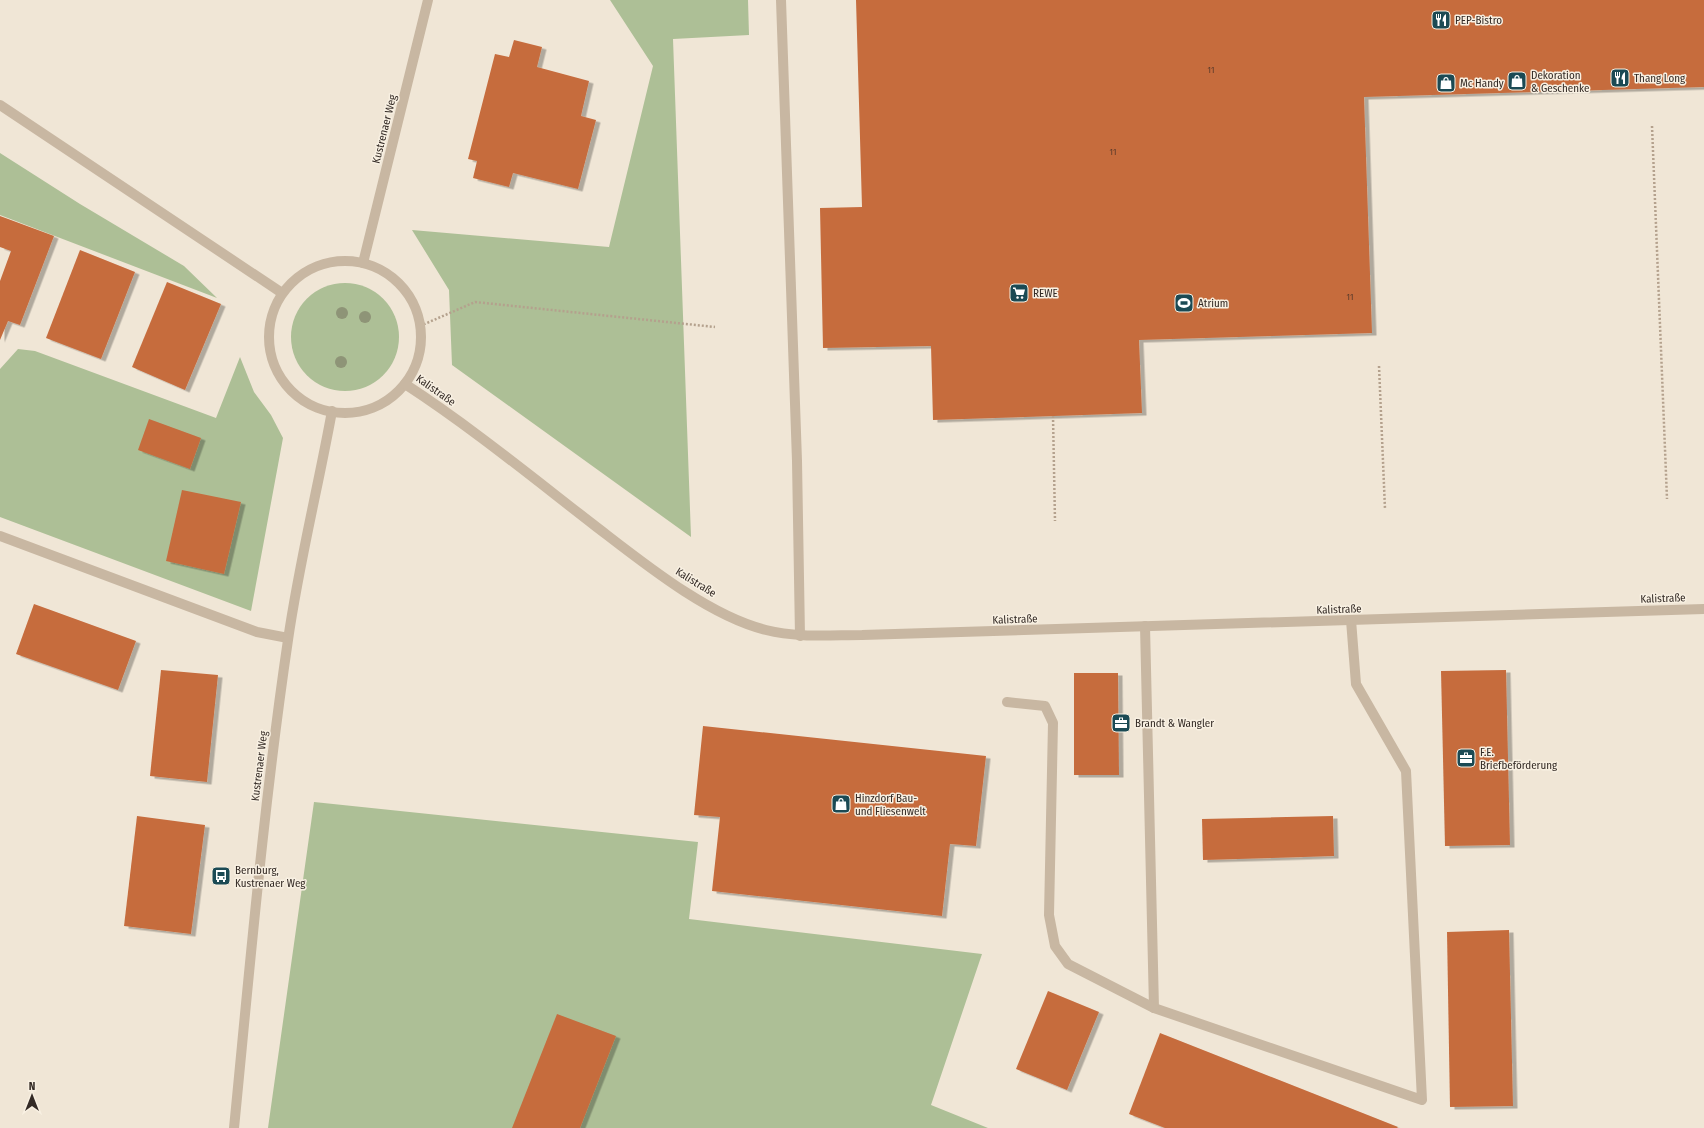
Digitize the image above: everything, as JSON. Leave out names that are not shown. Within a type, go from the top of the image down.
[{"type":"street","name":"Kustrenaer Weg","points":[[363,263],[428,0]]},
{"type":"street","points":[[782,0],[797,461],[800,636]]},
{"type":"street","points":[[0,105],[282,293]]},
{"type":"street","points":[[345,260],[363,263],[386,273],[397,280],[406,290],[418,313],[420,326],[420,350],[417,362],[405,384],[388,399],[367,409],[356,412],[332,412],[308,403],[288,388],[274,366],[270,354],[269,329],[276,304],[282,293],[294,279],[310,269],[326,263],[345,260]]},
{"type":"street","name":"Kalistraße","points":[[405,384],[475,433],[625,549],[678,586],[707,604],[734,618],[766,630],[800,636],[878,635],[1704,609]]},
{"type":"street","name":"Kustrenaer Weg","points":[[234,1128],[264,828],[288,638],[304,549],[332,412]]},
{"type":"street","points":[[0,536],[257,632],[288,638]]},
{"type":"street","points":[[1007,702],[1044,706],[1053,723],[1049,916],[1055,946],[1068,964],[1154,1008],[1422,1100],[1406,771],[1356,684],[1351,620]]},
{"type":"street","points":[[1145,626],[1154,1008]]},
{"type":"path","points":[[1652,126],[1667,499]]},
{"type":"path","points":[[420,326],[475,302],[714,327]]},
{"type":"path","points":[[1379,366],[1385,509]]},
{"type":"path","points":[[1053,416],[1055,521]]},
{"type":"green space","points":[[610,0],[748,0],[749,35],[673,39],[691,537],[452,365],[449,290],[412,230],[609,247],[653,66]]},
{"type":"green space","points":[[0,153],[80,204],[184,266],[217,298],[0,215]]},
{"type":"green space","points":[[345,283],[366,287],[383,299],[395,316],[399,337],[395,358],[383,375],[366,387],[345,391],[324,387],[307,375],[295,358],[291,337],[295,316],[307,299],[324,287]]},
{"type":"green space","points":[[18,349],[35,351],[216,418],[240,357],[254,392],[271,415],[283,438],[251,611],[0,517],[0,369]]},
{"type":"green space","points":[[314,802],[698,842],[689,919],[982,954],[931,1105],[988,1128],[268,1128]]},
{"type":"building","points":[[856,0],[1704,0],[1704,87],[1364,97],[1372,333],[1139,340],[1142,413],[933,420],[931,346],[823,348],[820,208],[862,207]]},
{"type":"building","points":[[514,40],[542,47],[537,67],[589,81],[581,116],[596,120],[578,189],[513,173],[509,187],[473,178],[477,161],[468,159],[495,54],[509,57]]},
{"type":"building","points":[[0,216],[54,236],[20,325],[8,321],[0,340],[0,281],[11,251],[0,247]]},
{"type":"building","points":[[80,250],[135,272],[101,359],[46,338]]},
{"type":"building","points":[[167,282],[221,304],[185,390],[132,367]]},
{"type":"building","points":[[149,419],[201,438],[190,469],[138,450]]},
{"type":"building","points":[[182,490],[241,502],[224,574],[166,561]]},
{"type":"building","points":[[34,604],[136,641],[118,690],[16,654]]},
{"type":"building","points":[[161,670],[218,675],[207,782],[150,776]]},
{"type":"building","points":[[1506,670],[1510,845],[1445,846],[1441,671]]},
{"type":"building","points":[[1074,673],[1118,673],[1119,775],[1074,775]]},
{"type":"building","points":[[703,726],[986,756],[976,846],[950,844],[942,916],[712,891],[720,817],[694,815]]},
{"type":"building","points":[[137,816],[205,825],[191,934],[124,926]]},
{"type":"building","points":[[1333,816],[1334,856],[1203,860],[1202,819]]},
{"type":"building","points":[[1509,930],[1513,1106],[1450,1107],[1447,932]]},
{"type":"building","points":[[1048,991],[1099,1012],[1067,1090],[1016,1069]]},
{"type":"building","points":[[557,1014],[616,1036],[580,1128],[512,1128]]},
{"type":"building","points":[[1160,1033],[1398,1127],[1165,1128],[1129,1114]]},
{"type":"place","name":"PEP-Bistro","points":[[1441,20]]},
{"type":"place","name":"Thang Long","points":[[1620,78]]},
{"type":"place","name":"Dekoration & Geschenke","points":[[1517,81]]},
{"type":"place","name":"Mc Handy","points":[[1446,83]]},
{"type":"place","name":"REWE","points":[[1019,293]]},
{"type":"place","name":"Atrium","points":[[1184,303]]},
{"type":"place","name":"Brandt & Wangler","points":[[1121,723]]},
{"type":"place","name":"F.E. Briefbeförderung","points":[[1466,758]]},
{"type":"place","name":"Hinzdorf Bau- und Fliesenwelt","points":[[841,804]]},
{"type":"place","name":"Bernburg, Kustrenaer Weg","points":[[221,876]]}]
